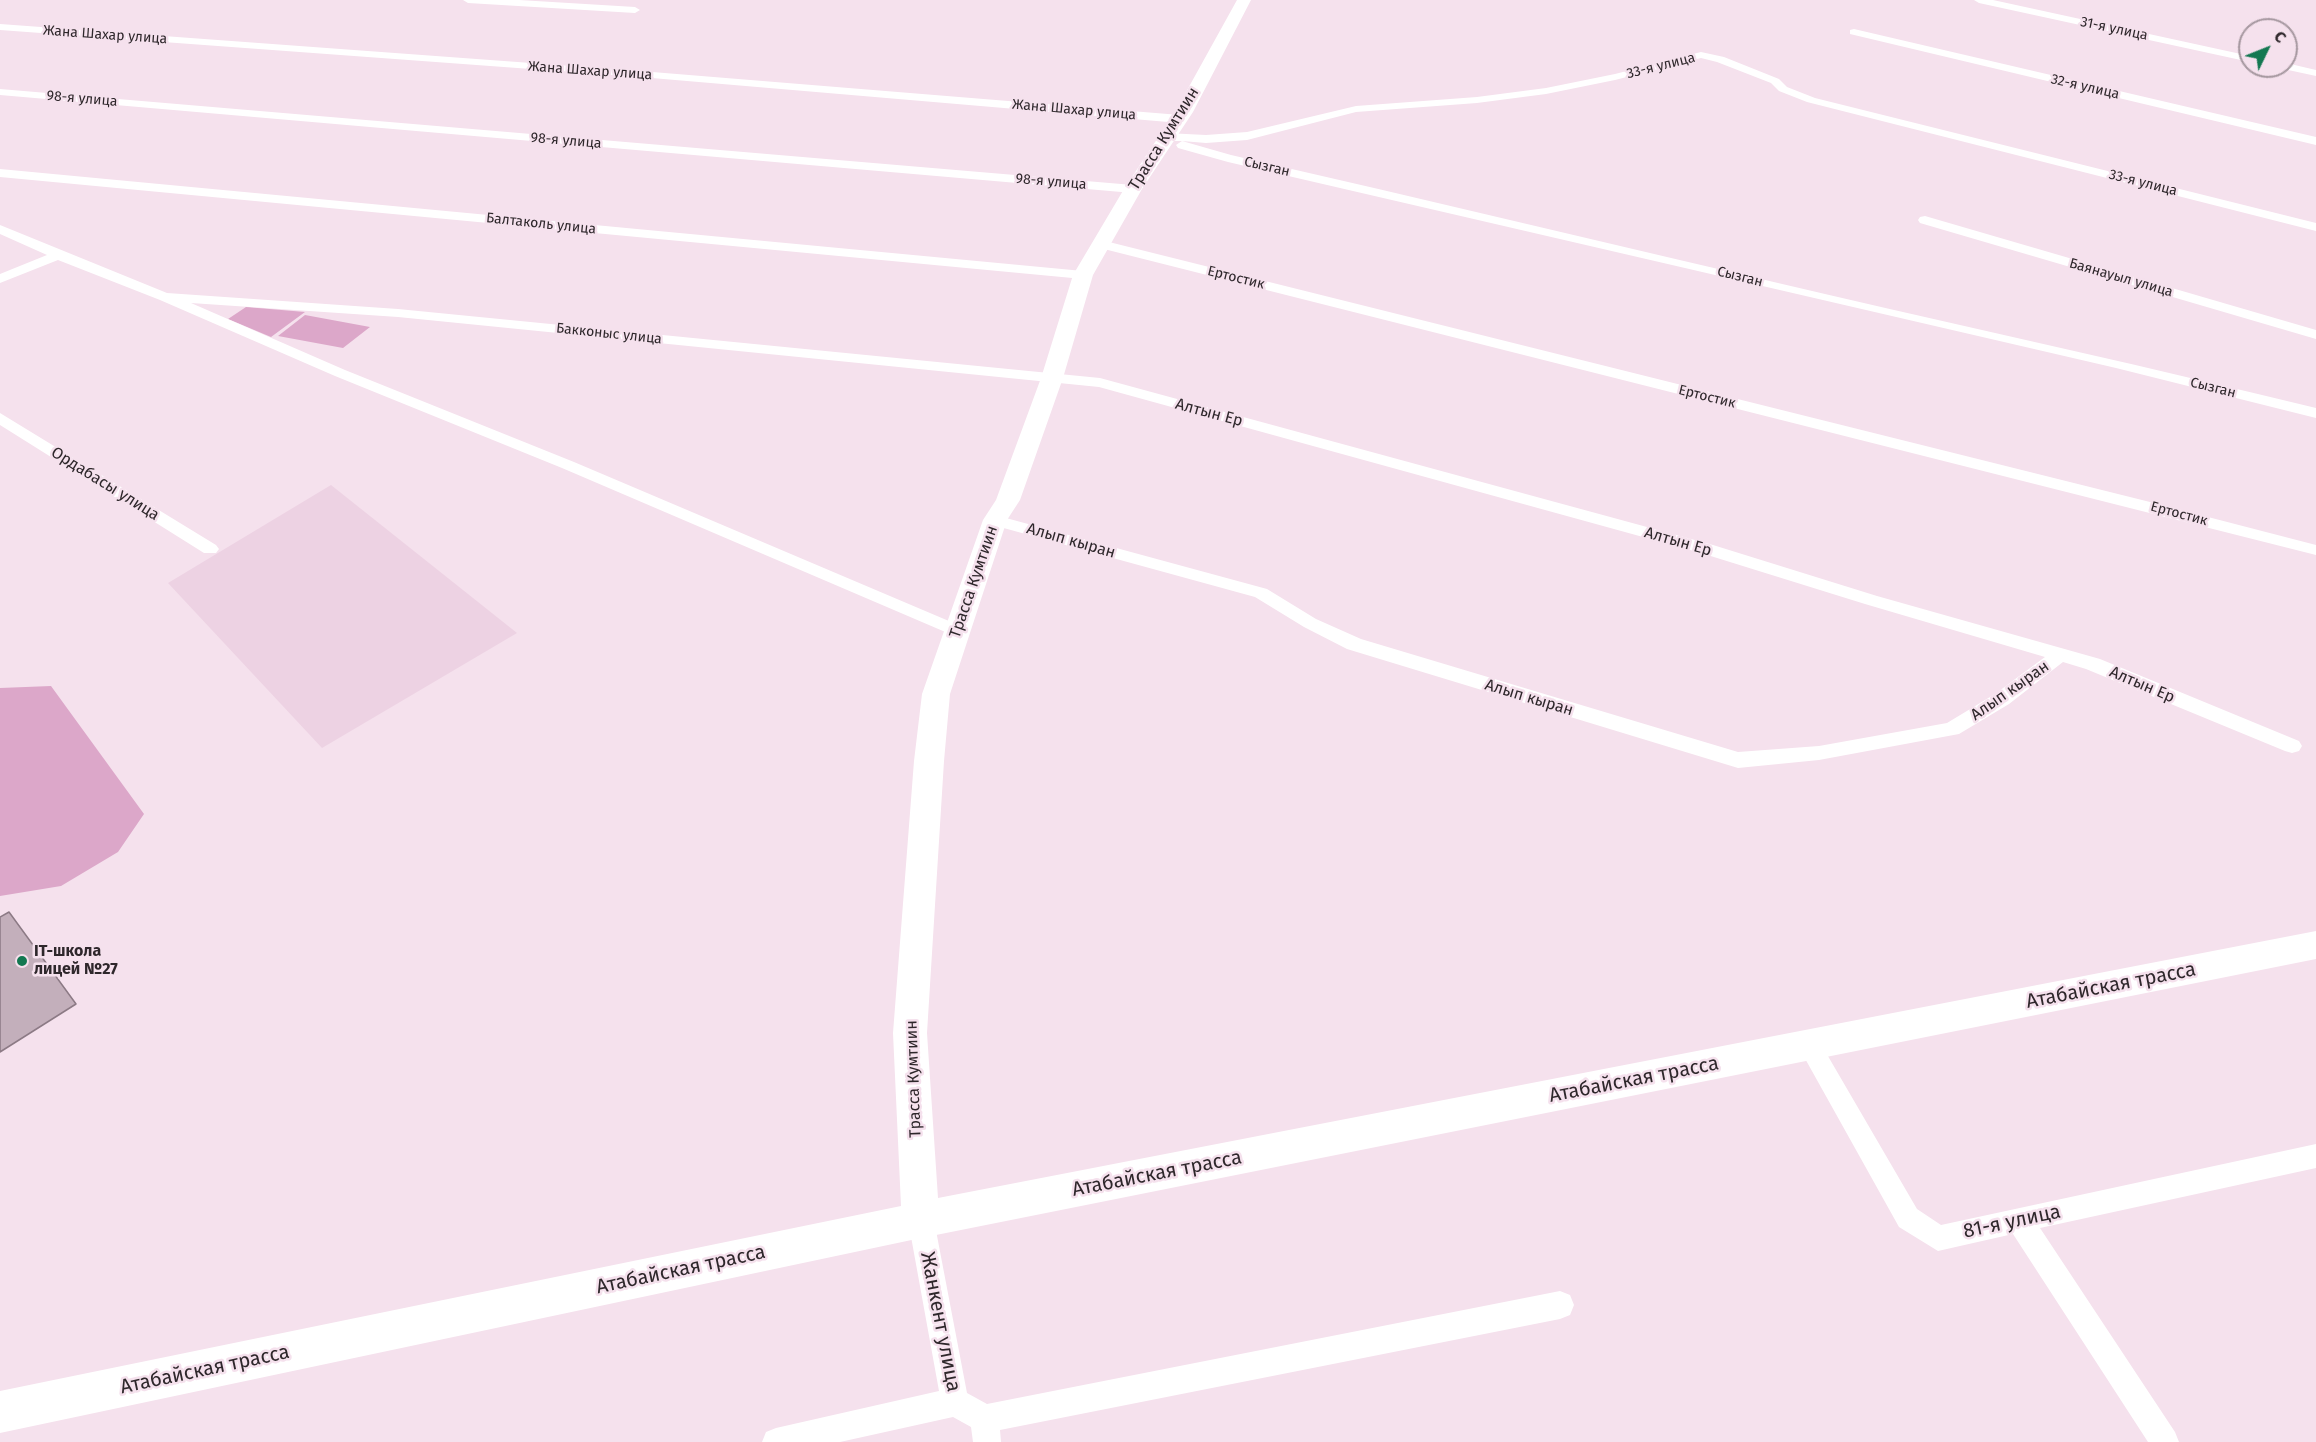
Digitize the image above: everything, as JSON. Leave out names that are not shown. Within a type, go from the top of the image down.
[{"type":"street","points":[[468,0],[635,10]]},
{"type":"street","name":"Трасса Кумтиин","points":[[921,1220],[910,1033],[929,760],[936,694],[995,519],[1008,500],[1052,378],[1083,275],[1133,189],[1180,119],[1244,0]]},
{"type":"street","name":"31-я улица","points":[[1979,0],[2238,56]]},
{"type":"street","name":"Жана Шахар улица","points":[[0,27],[640,74],[1180,119]]},
{"type":"street","name":"32-я улица","points":[[1854,32],[2316,141]]},
{"type":"street","name":"33-я улица","points":[[1166,137],[1206,140],[1247,136],[1356,109],[1478,100],[1546,92],[1701,55],[1720,59],[1775,81],[1783,89],[1811,100],[2316,227]]},
{"type":"street","points":[[2298,69],[2316,73]]},
{"type":"street","name":"98-я улица","points":[[0,92],[1133,189]]},
{"type":"street","name":"Сызган","points":[[1166,137],[1194,150],[2316,412]]},
{"type":"street","name":"Балтаколь улица","points":[[0,173],[1083,275]]},
{"type":"street","name":"Баянауыл улица","points":[[1925,220],[2316,335]]},
{"type":"street","points":[[0,229],[329,368],[578,469],[957,631]]},
{"type":"street","name":"Ертостик","points":[[1101,244],[2314,550]]},
{"type":"street","points":[[0,279],[58,255]]},
{"type":"street","name":"Бакконыс улица","points":[[165,297],[398,313],[1052,378]]},
{"type":"street","name":"Алтын Ер","points":[[1052,378],[1100,383],[1707,549],[2093,664],[2292,746]]},
{"type":"street","name":"Ордабасы улица","points":[[0,418],[210,549]]},
{"type":"street","name":"Алып кыран","points":[[995,519],[1261,593],[1310,623],[1354,644],[1738,760],[1819,753],[1952,729],[2002,699],[2060,655]]},
{"type":"street","name":"Атабайская трасса","points":[[0,1412],[921,1220],[2316,945]]},
{"type":"street","name":"81-я улица","points":[[1809,1046],[1908,1218],[1938,1238],[2316,1156]]},
{"type":"street","name":"Жанкент улица","points":[[921,1220],[955,1402],[986,1430]]},
{"type":"street","points":[[2019,1220],[2166,1442]]},
{"type":"street","points":[[986,1430],[1560,1305]]},
{"type":"street","points":[[776,1442],[955,1402]]},
{"type":"shaded area","points":[[246,307],[305,312],[271,337],[228,319]]},
{"type":"shaded area","points":[[305,315],[370,327],[343,348],[278,336]]},
{"type":"shaded area","points":[[331,485],[517,633],[322,748],[168,583]]},
{"type":"shaded area","points":[[51,686],[144,814],[118,852],[61,886],[0,896],[0,688]]},
{"type":"building","name":"IT-школа лицей №27","points":[[9,912],[76,1004],[0,1052],[0,917]]},
{"type":"place","name":"IT-школа лицей №27","points":[[22,961]]}]
